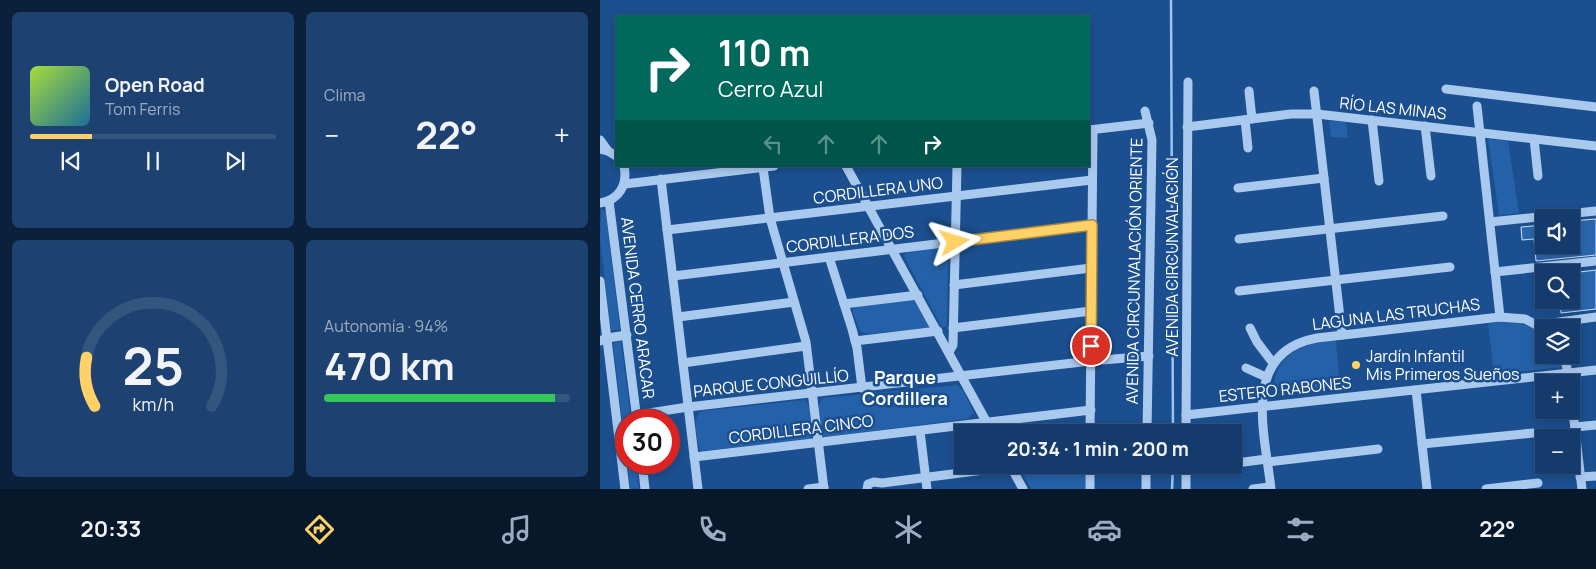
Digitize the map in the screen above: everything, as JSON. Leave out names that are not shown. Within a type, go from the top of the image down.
[{"type":"street","name":"AVENIDA CIRCUNVALACIÓN","points":[[1186,424],[1188,82]]},
{"type":"street","points":[[1446,89],[1596,106]]},
{"type":"street","points":[[1248,148],[1249,91]]},
{"type":"street","points":[[1314,91],[1342,335]]},
{"type":"street","points":[[1477,106],[1500,317]]},
{"type":"street","name":"AVENIDA CIRCUNVALACIÓN ORIENTE","points":[[1145,111],[1152,140],[1147,424]]},
{"type":"street","name":"RÍO LAS MINAS","points":[[1187,127],[1291,114],[1317,114],[1596,146]]},
{"type":"street","points":[[1372,120],[1379,182]]},
{"type":"street","points":[[1090,424],[1091,130],[1149,123]]},
{"type":"street","points":[[1425,126],[1431,176]]},
{"type":"street","points":[[1534,139],[1538,176]]},
{"type":"street","points":[[600,140],[608,152]]},
{"type":"street","points":[[605,202],[621,191],[626,175],[624,167]]},
{"type":"street","points":[[624,184],[768,167]]},
{"type":"street","points":[[847,167],[987,422]]},
{"type":"street","points":[[950,352],[953,345],[957,167]]},
{"type":"street","points":[[763,168],[770,218],[806,346],[824,488],[808,489]]},
{"type":"street","points":[[1238,188],[1324,178]]},
{"type":"street","points":[[661,179],[698,489]]},
{"type":"street","name":"CORDILLERA UNO","points":[[667,230],[1092,180]]},
{"type":"street","name":"AVENIDA CERRO ARACAR","points":[[605,202],[636,409]]},
{"type":"street","points":[[1490,222],[1596,211]]},
{"type":"street","points":[[1239,239],[1443,216]]},
{"type":"street","name":"CORDILLERA DOS","points":[[672,276],[1092,225]]},
{"type":"street","points":[[829,257],[855,341],[862,388]]},
{"type":"street","points":[[1495,272],[1596,262]]},
{"type":"street","points":[[1239,290],[1450,267]]},
{"type":"street","points":[[954,285],[1091,268]]},
{"type":"street","points":[[600,282],[604,340],[625,489]]},
{"type":"street","points":[[844,304],[918,295]]},
{"type":"street","points":[[678,317],[794,302]]},
{"type":"street","points":[[953,328],[1091,311]]},
{"type":"street","name":"LAGUNA LAS TRUCHAS","points":[[1270,488],[1262,407],[1266,377],[1273,363],[1300,342],[1317,338],[1500,317],[1518,318],[1535,325]]},
{"type":"street","points":[[1580,320],[1596,317]]},
{"type":"street","points":[[1250,328],[1257,342],[1273,363]]},
{"type":"street","points":[[855,341],[938,331]]},
{"type":"street","points":[[604,340],[626,335]]},
{"type":"street","points":[[683,363],[806,346]]},
{"type":"street","name":"PARQUE CONGUILLÍO","points":[[680,410],[1091,361],[1149,356]]},
{"type":"street","points":[[1246,368],[1266,377]]},
{"type":"street","name":"ESTERO RABONES","points":[[1580,375],[1596,370]]},
{"type":"street","name":"ESTERO RABONES","points":[[1186,414],[1416,390],[1535,381]]},
{"type":"street","points":[[1416,390],[1427,489]]},
{"type":"street","name":"CORDILLERA CINCO","points":[[694,457],[920,432],[1090,410]]},
{"type":"street","points":[[1574,419],[1582,489]]},
{"type":"street","points":[[1575,427],[1596,425]]},
{"type":"street","points":[[920,432],[927,489]]},
{"type":"street","points":[[1422,444],[1533,433]]},
{"type":"street","points":[[1242,462],[1378,449]]},
{"type":"street","points":[[867,489],[868,484],[874,482],[881,486],[954,473]]},
{"type":"street","points":[[643,474],[645,489]]},
{"type":"street","points":[[1015,474],[1023,489]]},
{"type":"street","points":[[1090,474],[1090,489]]},
{"type":"street","points":[[1146,474],[1146,489]]},
{"type":"street","points":[[1186,474],[1186,489]]},
{"type":"street","points":[[1580,477],[1596,476]]},
{"type":"street","points":[[1486,489],[1538,483]]},
{"type":"street","points":[[1253,489],[1270,488]]},
{"type":"shaded area","points":[[1329,121],[1346,122],[1348,138],[1331,137]]},
{"type":"shaded area","points":[[1488,139],[1508,141],[1519,213],[1499,215]]},
{"type":"shaded area","points":[[601,209],[606,213],[620,330],[611,330],[600,239]]},
{"type":"shaded area","points":[[944,247],[948,253],[947,326],[942,328],[904,256],[907,252]]},
{"type":"shaded area","points":[[917,301],[929,324],[927,328],[866,334],[860,331],[852,311],[856,307]]},
{"type":"shaded area","points":[[1510,321],[1535,328],[1535,364],[1562,364],[1563,367],[1494,374],[1488,323]]},
{"type":"shaded area","points":[[1336,340],[1340,388],[1274,394],[1274,381],[1278,370],[1291,354],[1312,344]]},
{"type":"shaded area","points":[[621,341],[630,409],[621,409],[613,343]]},
{"type":"shaded area","points":[[957,385],[963,390],[974,413],[967,419],[825,437],[822,435],[818,411],[823,398]]},
{"type":"shaded area","points":[[804,400],[810,407],[813,416],[813,436],[809,439],[702,451],[699,449],[696,419],[701,411]]},
{"type":"shaded area","points":[[628,474],[637,474],[639,489],[630,489]]},
{"type":"shaded area","points":[[1025,474],[1085,474],[1085,489],[1031,489]]},
{"type":"building","points":[[1596,219],[1596,255],[1536,261],[1535,254],[1580,254],[1580,220]]},
{"type":"building","points":[[1535,226],[1535,250],[1534,239],[1522,240],[1521,227]]},
{"type":"building","points":[[1596,270],[1596,309],[1561,313],[1561,309],[1580,309],[1580,272]]},
{"type":"waterway","points":[[1171,0],[1173,424]]},
{"type":"waterway","points":[[1172,489],[1173,474]]},
{"type":"place","name":"Jardín Infantil Mis Primeros Sueños","points":[[1356,365]]},
{"type":"district","name":"Parque Cordillera","points":[[905,387]]},
{"type":"route","points":[[955,242],[1092,225],[1091,346]]}]
